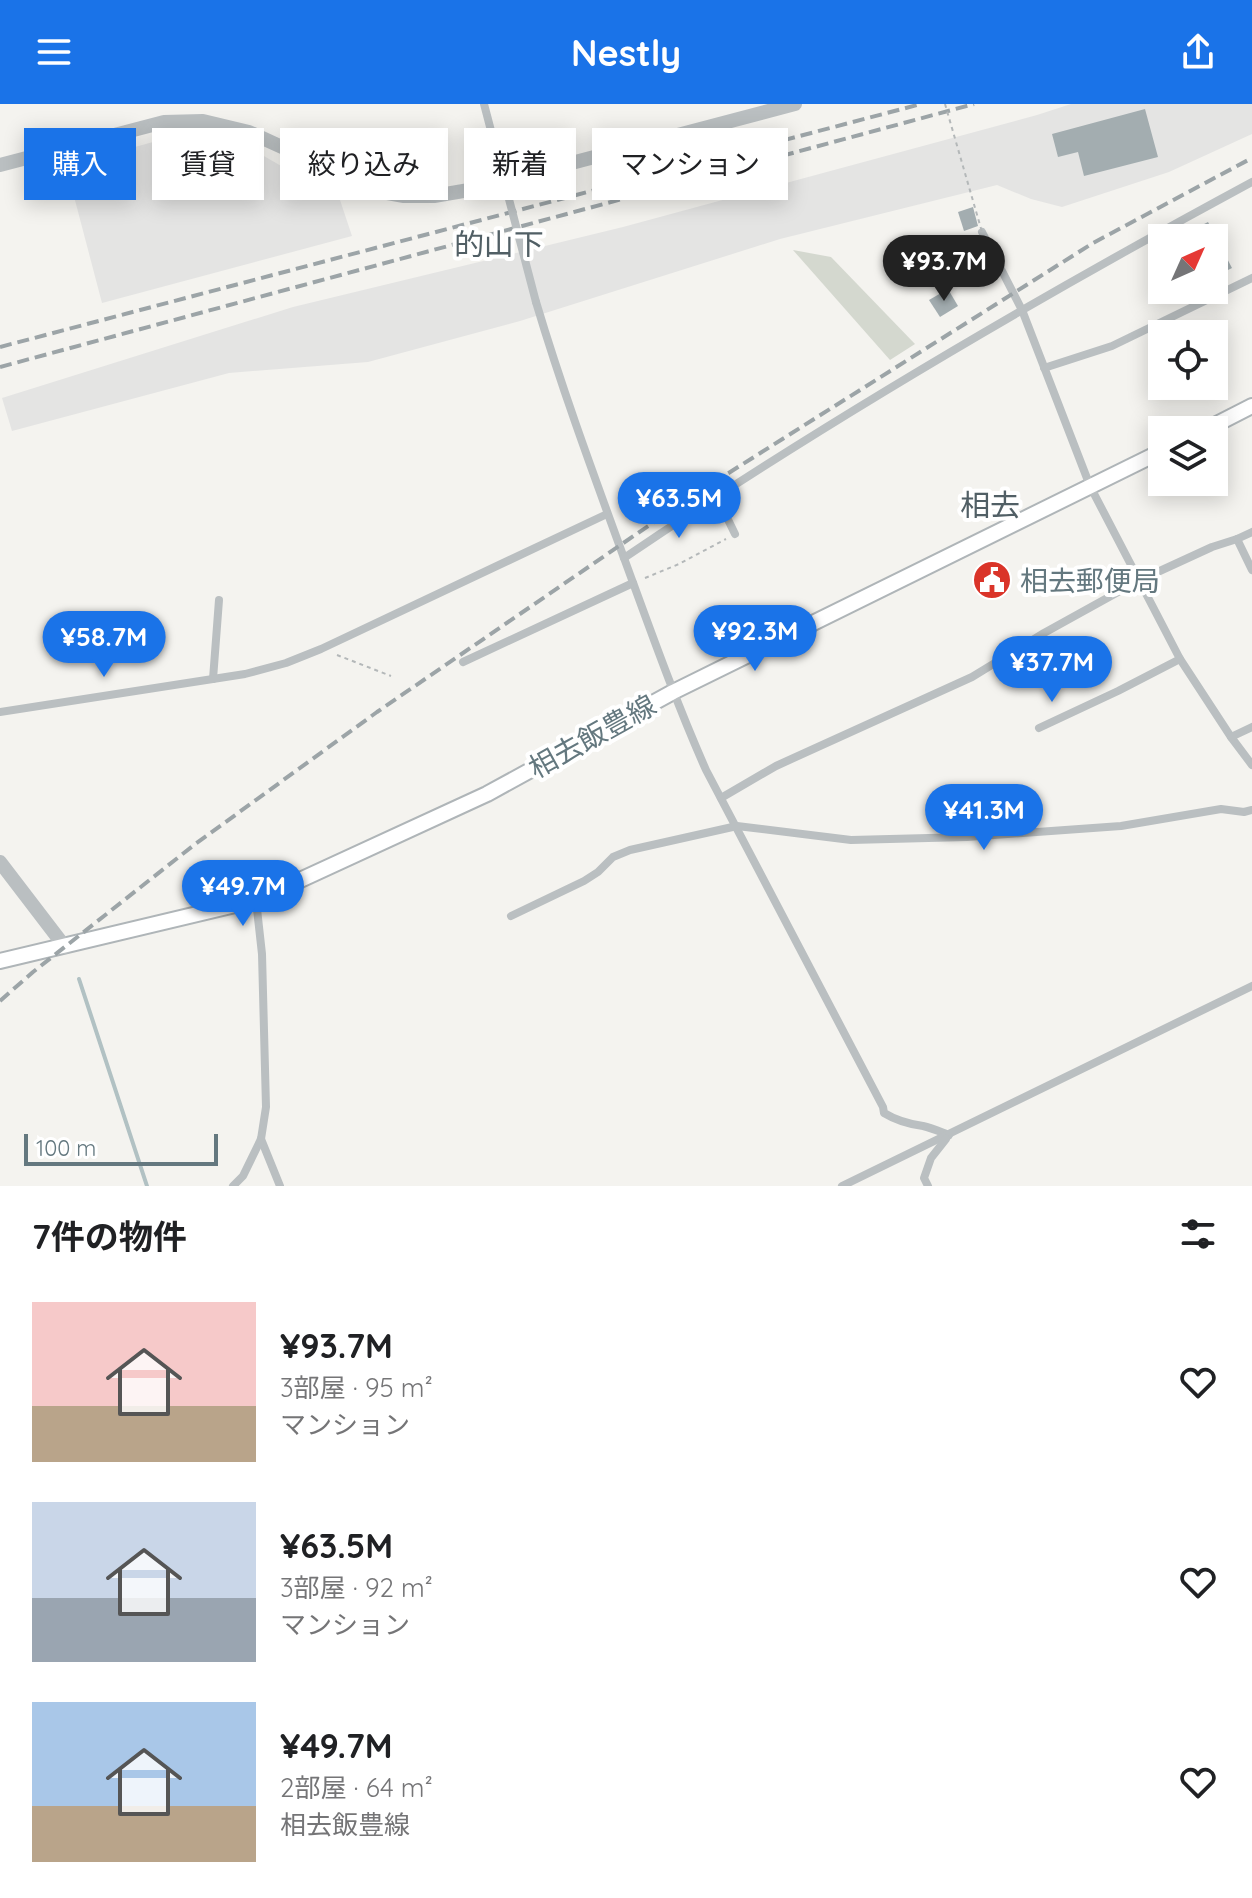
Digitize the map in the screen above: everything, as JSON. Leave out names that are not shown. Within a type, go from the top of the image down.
[{"type":"main road","points":[[1228,418],[1252,406]]},
{"type":"main road","name":"相去飯豊線","points":[[0,961],[256,900],[487,794],[673,692],[1148,458]]},
{"type":"street","points":[[484,104],[555,366],[673,692],[706,770],[884,1113],[894,1120],[949,1135]]},
{"type":"street","points":[[0,165],[164,122],[203,121],[249,132],[295,153],[340,179],[371,190],[404,196],[434,196],[469,190],[795,104]]},
{"type":"street","points":[[624,558],[716,495],[892,386],[1252,182]]},
{"type":"street","points":[[982,232],[1022,310],[1090,486],[1138,581],[1180,659],[1252,765]]},
{"type":"street","points":[[1044,368],[1112,346],[1252,278]]},
{"type":"street","points":[[716,495],[735,534]]},
{"type":"street","points":[[0,712],[245,674],[286,663],[607,514]]},
{"type":"street","points":[[721,798],[776,766],[972,677],[1138,581],[1252,532]]},
{"type":"street","points":[[1237,539],[1252,570]]},
{"type":"street","points":[[463,662],[633,583]]},
{"type":"street","points":[[213,679],[219,600]]},
{"type":"street","points":[[1039,728],[1180,659]]},
{"type":"street","points":[[1231,737],[1252,727]]},
{"type":"street","points":[[511,916],[584,881],[613,857],[630,850],[737,826],[851,840],[924,838],[1121,826],[1221,809],[1252,810]]},
{"type":"street","points":[[0,862],[65,947]]},
{"type":"street","points":[[233,1186],[243,1176],[261,1139],[266,1107],[262,954],[256,900]]},
{"type":"street","points":[[842,1186],[1252,986]]},
{"type":"street","points":[[928,1186],[924,1178],[931,1158],[949,1135]]},
{"type":"street","points":[[261,1139],[280,1186]]},
{"type":"path","points":[[945,104],[982,232]]},
{"type":"path","points":[[633,583],[679,564],[735,534]]},
{"type":"path","points":[[321,649],[391,676]]},
{"type":"shaded area","points":[[1071,104],[1252,104],[1252,134],[1169,172],[1062,207],[997,185],[780,239],[520,321],[368,362],[229,373],[12,431],[2,398],[293,307],[723,200],[788,200],[788,182]]},
{"type":"shaded area","points":[[152,142],[152,200],[264,200],[264,156],[280,165],[280,200],[340,200],[352,236],[102,303],[75,200],[136,200],[136,147]]},
{"type":"shaded area","points":[[793,250],[831,257],[915,344],[890,360]]},
{"type":"building","points":[[1145,109],[1158,157],[1084,176],[1078,152],[1058,157],[1052,134]]},
{"type":"building","points":[[973,207],[978,226],[964,231],[958,212]]},
{"type":"building","points":[[948,289],[958,306],[940,317],[929,300]]},
{"type":"building","points":[[992,561],[1007,591],[991,599],[976,569]]},
{"type":"waterway","points":[[79,979],[147,1186]]},
{"type":"railway","points":[[0,347],[921,104]]},
{"type":"railway","points":[[0,367],[974,104]]},
{"type":"railway","points":[[0,1001],[194,845],[377,712],[689,498],[1093,243],[1252,158]]},
{"type":"place","name":"相去郵便局","points":[[992,580]]},
{"type":"district","name":"的山下","points":[[499,244]]},
{"type":"district","name":"相去","points":[[990,505]]}]
